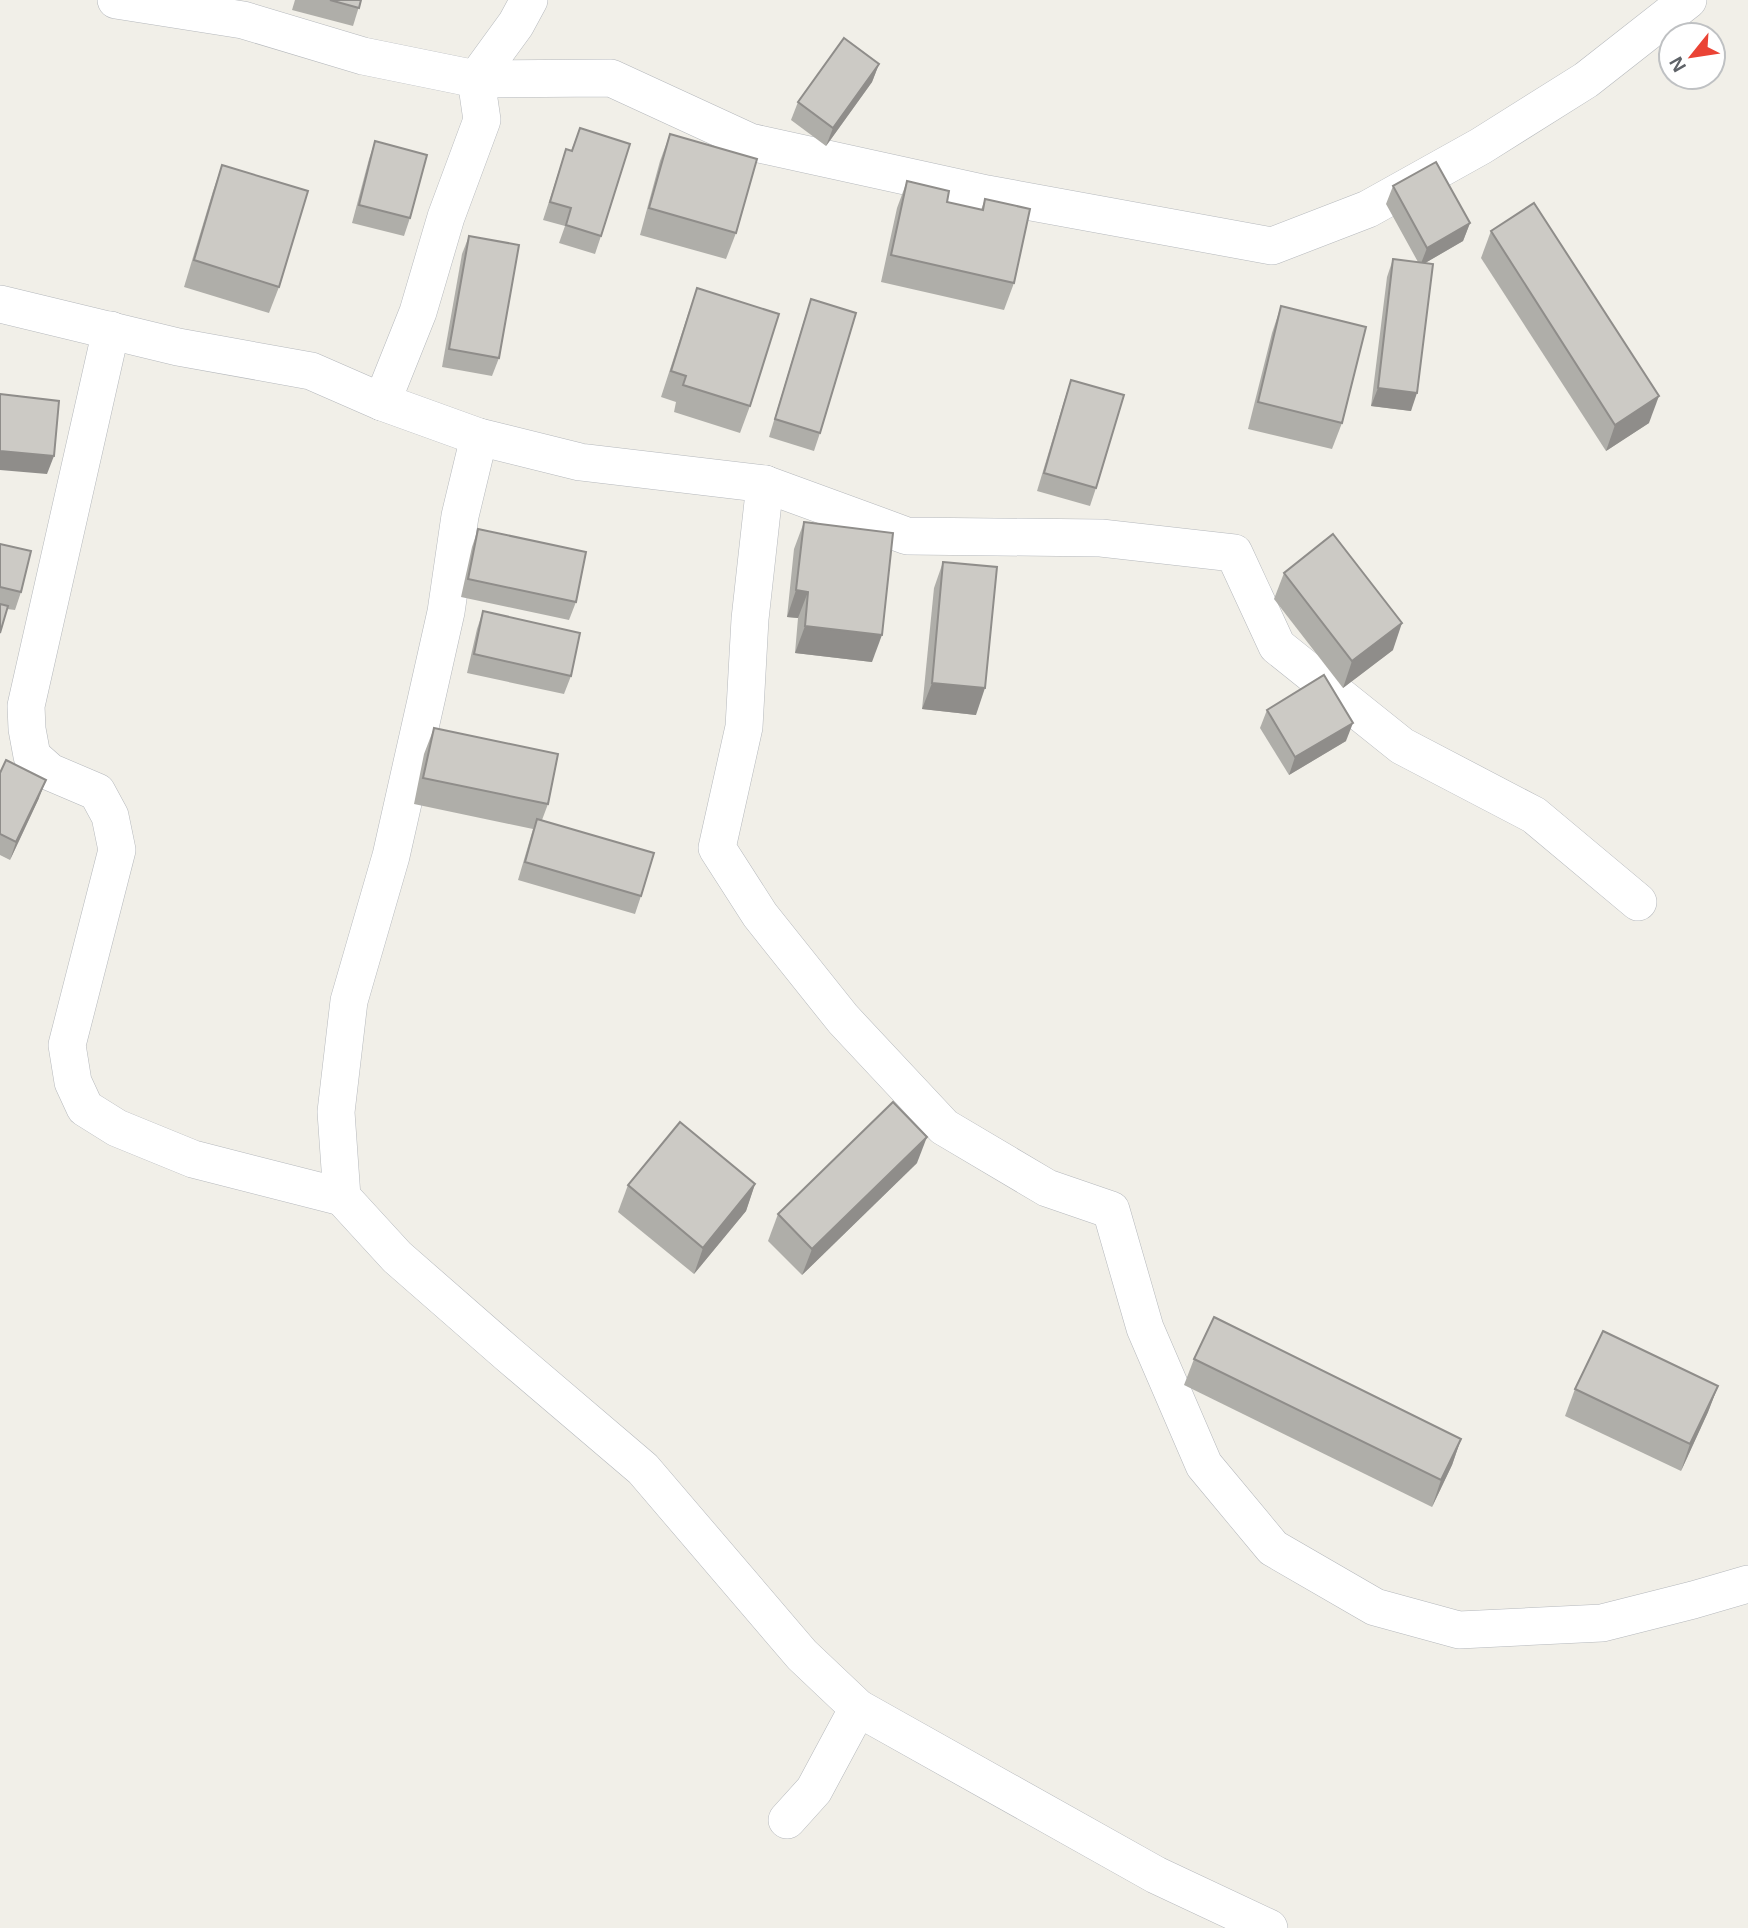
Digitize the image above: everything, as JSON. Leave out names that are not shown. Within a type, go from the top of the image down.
[{"type":"street","points":[[116,0],[160,3],[243,20],[363,56],[476,79],[611,78],[750,142],[987,194],[1272,246],[1368,209],[1481,146],[1586,80],[1688,0]]},
{"type":"street","points":[[382,402],[418,312],[446,217],[482,120],[476,79],[516,24],[529,0]]},
{"type":"street","points":[[0,304],[178,346],[311,371],[382,402],[479,437],[580,461],[765,484],[907,536],[1101,538],[1234,553],[1276,646],[1402,746],[1534,815],[1638,902]]},
{"type":"street","points":[[111,330],[26,706],[32,756],[50,772],[97,792],[110,816],[117,850],[67,1045],[73,1082],[85,1108],[117,1128],[193,1159],[342,1197],[397,1257],[643,1469],[802,1655],[858,1708],[1156,1875],[1269,1928]]},
{"type":"street","points":[[342,1197],[336,1112],[349,1001],[394,843],[446,612],[460,516],[479,437]]},
{"type":"street","points":[[765,484],[750,619],[744,727],[717,848],[760,915],[843,1019],[944,1126],[1047,1188],[1111,1210],[1145,1328],[1203,1465],[1273,1548],[1375,1607],[1460,1630],[1602,1623],[1748,1584]]},
{"type":"street","points":[[787,1820],[814,1790],[858,1708]]},
{"type":"building","points":[[330,0],[361,0],[359,8]]},
{"type":"building","points":[[844,38],[879,64],[833,128],[798,102]]},
{"type":"building","points":[[580,128],[630,144],[601,236],[566,225],[571,208],[550,202],[566,149],[572,151]]},
{"type":"building","points":[[670,134],[757,159],[736,233],[649,208]]},
{"type":"building","points":[[375,141],[427,155],[410,218],[359,205]]},
{"type":"building","points":[[1436,162],[1470,223],[1427,248],[1393,186]]},
{"type":"building","points":[[222,165],[308,191],[279,287],[194,260]]},
{"type":"building","points":[[907,181],[949,191],[947,202],[983,210],[985,199],[1030,209],[1014,283],[891,255]]},
{"type":"building","points":[[1534,203],[1659,396],[1615,425],[1491,231]]},
{"type":"building","points":[[469,236],[519,245],[499,358],[449,349]]},
{"type":"building","points":[[1393,259],[1433,264],[1417,393],[1378,388]]},
{"type":"building","points":[[697,288],[779,314],[750,406],[683,385],[686,376],[671,371]]},
{"type":"building","points":[[811,299],[856,313],[820,433],[775,419]]},
{"type":"building","points":[[1281,306],[1366,327],[1342,423],[1258,402]]},
{"type":"building","points":[[1071,380],[1124,395],[1096,488],[1044,473]]},
{"type":"building","points":[[0,394],[59,401],[54,456],[0,451]]},
{"type":"building","points":[[804,522],[893,533],[882,635],[805,626],[808,592],[796,590]]},
{"type":"building","points":[[478,529],[586,552],[576,602],[468,579]]},
{"type":"building","points":[[1333,534],[1402,623],[1352,661],[1284,573]]},
{"type":"building","points":[[0,544],[31,551],[21,592],[0,587]]},
{"type":"building","points":[[943,562],[997,567],[985,688],[932,683]]},
{"type":"building","points":[[0,604],[8,606],[0,633]]},
{"type":"building","points":[[483,611],[580,633],[571,676],[474,654]]},
{"type":"building","points":[[1324,675],[1353,723],[1295,757],[1267,710]]},
{"type":"building","points":[[434,728],[558,754],[548,804],[423,778]]},
{"type":"building","points":[[6,760],[46,780],[16,842],[0,834],[0,773]]},
{"type":"building","points":[[537,819],[654,853],[641,896],[525,862]]},
{"type":"building","points":[[893,1102],[927,1137],[812,1249],[778,1214]]},
{"type":"building","points":[[680,1122],[755,1184],[703,1248],[628,1185]]},
{"type":"building","points":[[1214,1317],[1461,1439],[1441,1480],[1194,1359]]},
{"type":"building","points":[[1603,1331],[1718,1386],[1690,1444],[1575,1389]]}]
